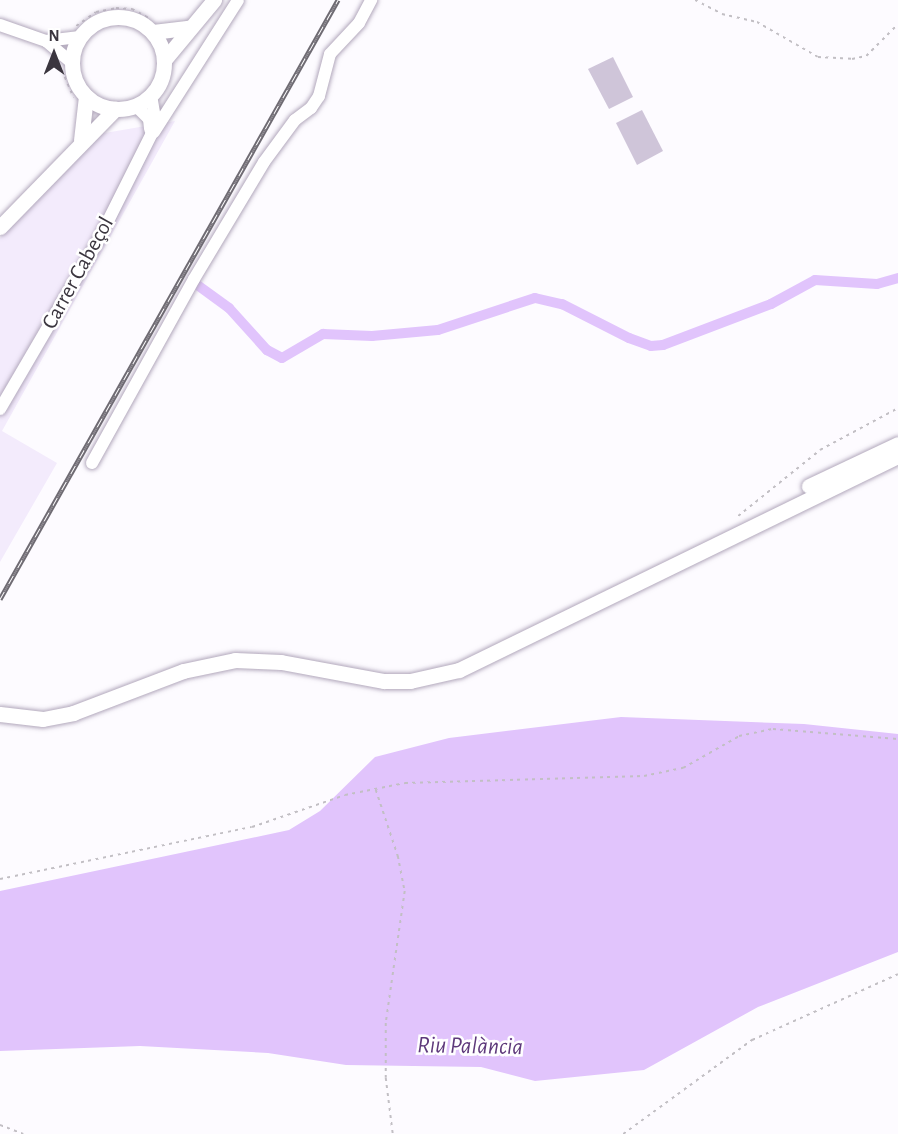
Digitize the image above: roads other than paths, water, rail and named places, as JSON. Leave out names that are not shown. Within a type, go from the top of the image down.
[{"type":"main road","points":[[165,60],[187,28],[214,0]]},
{"type":"main road","points":[[81,140],[80,98],[67,63],[76,34],[95,23],[115,17],[136,20],[155,28],[187,28]]},
{"type":"main road","points":[[80,98],[115,109],[136,106],[151,96],[162,80],[165,60],[155,28]]},
{"type":"main road","points":[[0,227],[81,140],[115,109]]},
{"type":"main road","points":[[0,714],[43,719],[73,713],[183,671],[235,660],[281,662],[384,681],[437,676],[459,670],[545,630],[808,487],[898,444]]},
{"type":"main road","points":[[793,505],[831,481],[898,451]]},
{"type":"main road","points":[[670,564],[898,456]]},
{"type":"street","points":[[151,135],[238,0]]},
{"type":"street","points":[[92,463],[194,279],[264,162],[278,140],[315,102],[330,54],[367,14],[371,0]]},
{"type":"street","points":[[0,25],[46,41],[67,63]]},
{"type":"street","points":[[46,41],[76,34]]},
{"type":"street","name":"Carrer Cabeçol","points":[[0,409],[97,243],[151,135],[155,118],[151,96]]},
{"type":"street","points":[[136,106],[149,119],[151,135]]},
{"type":"water","name":"Riu Palància","points":[[621,717],[804,724],[898,734],[898,952],[758,1007],[644,1070],[535,1081],[481,1067],[346,1065],[268,1053],[140,1046],[0,1051],[0,891],[289,830],[320,811],[375,757],[449,738]]},
{"type":"waterway","points":[[196,284],[229,308],[267,350],[282,358],[323,334],[372,336],[438,330],[535,298],[562,304],[629,338],[651,346],[663,345],[771,304],[815,280],[877,284],[898,278]]},
{"type":"railway","points":[[0,599],[338,0]]}]
